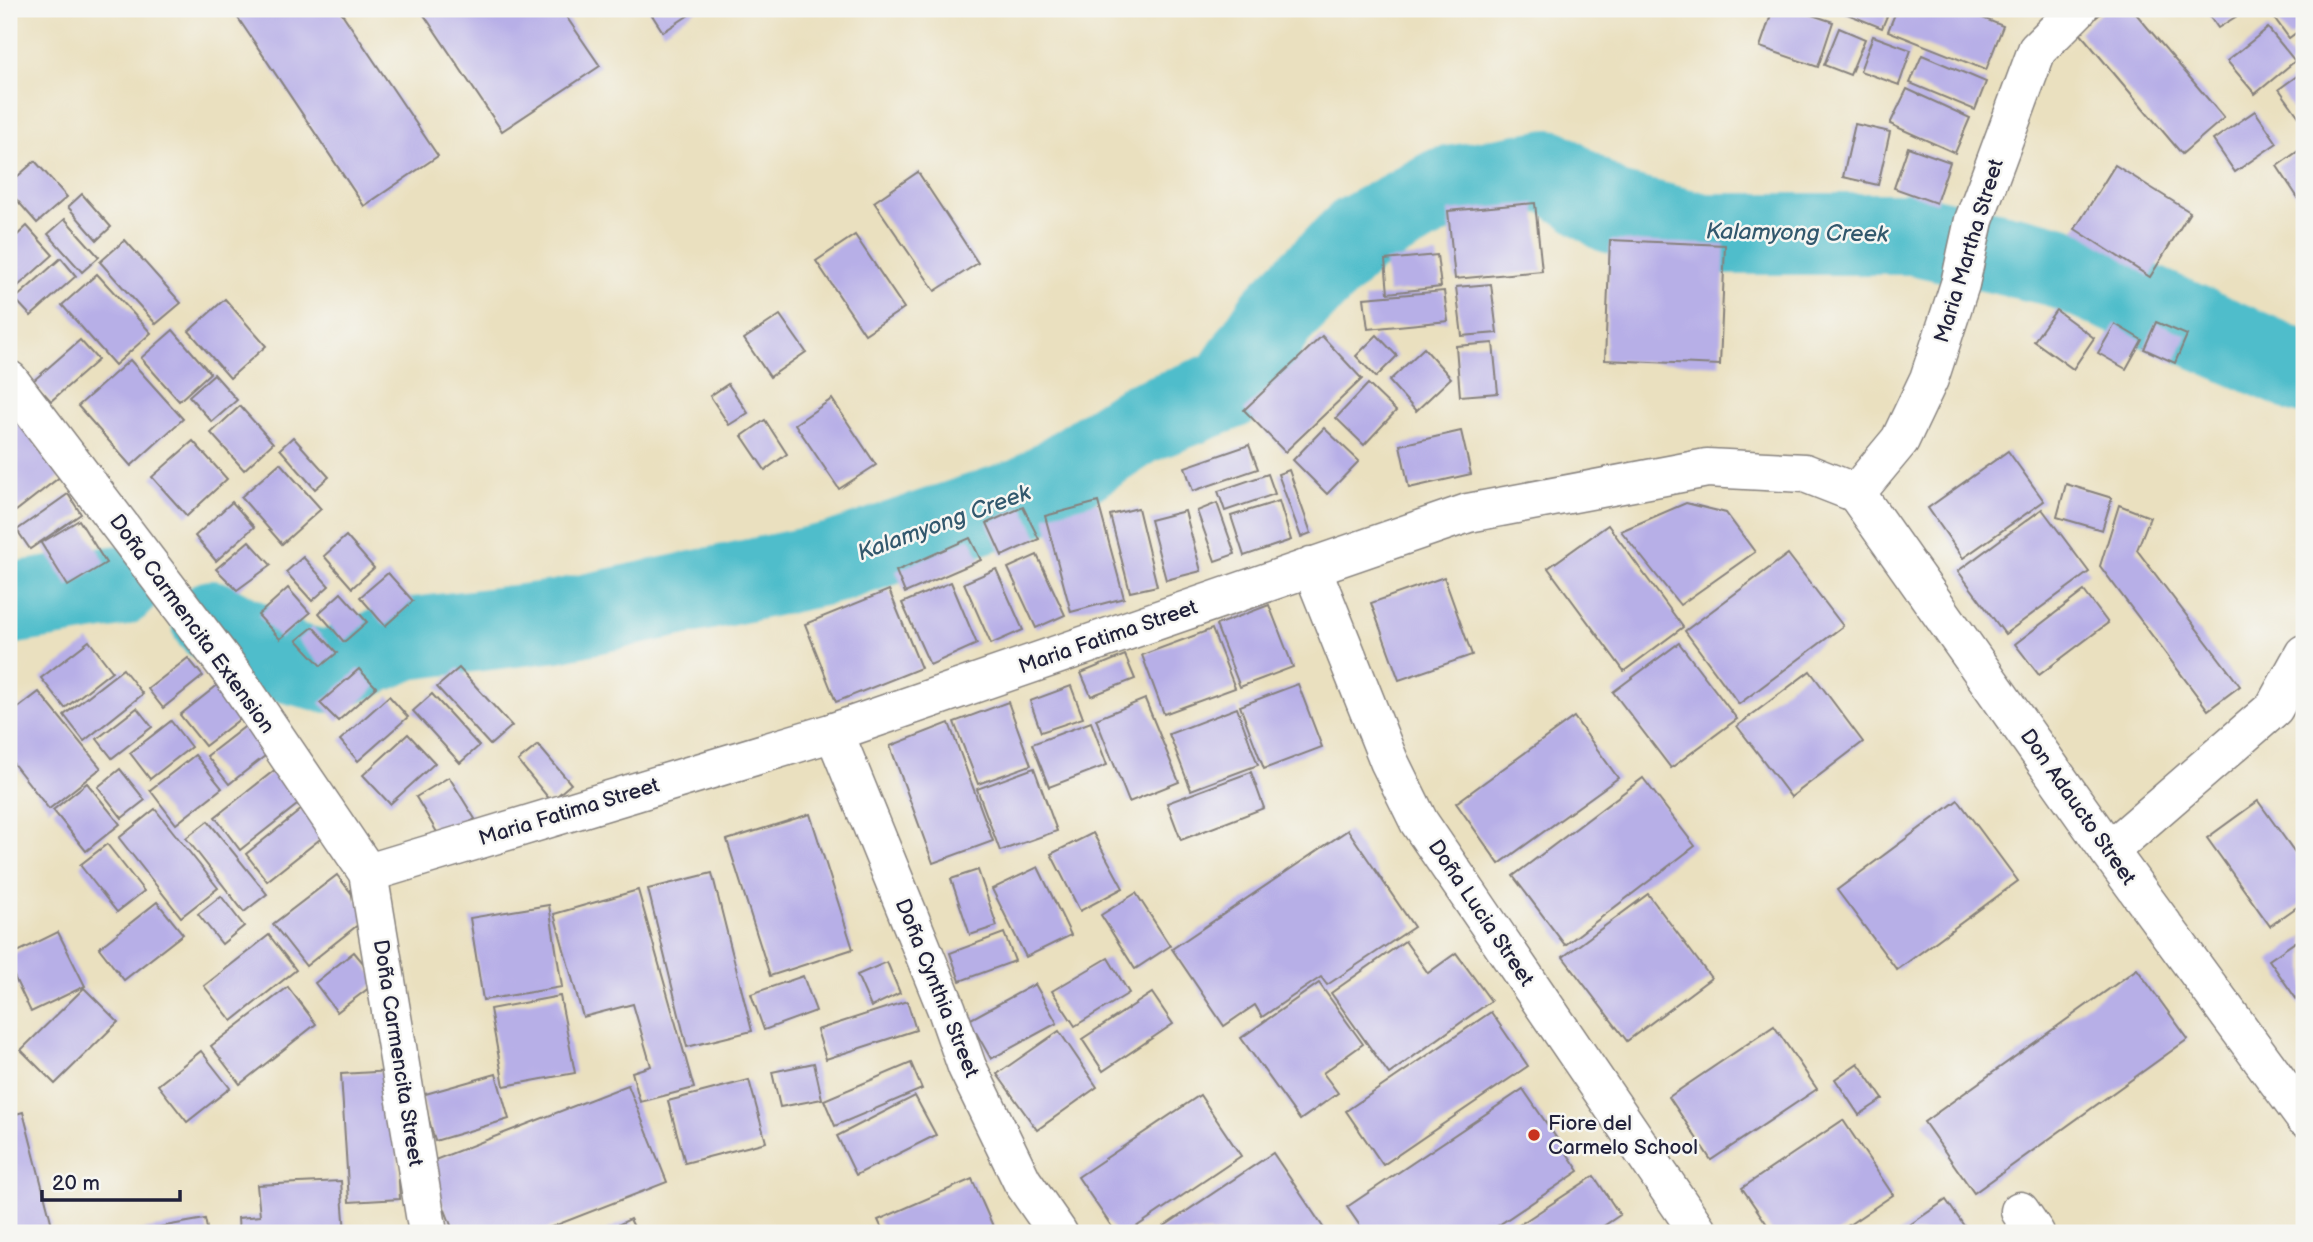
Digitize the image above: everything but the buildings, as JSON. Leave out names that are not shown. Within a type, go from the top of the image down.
[{"type":"street","name":"Maria Martha Street","points":[[1856,493],[1900,440],[1929,379],[1960,284],[1974,220],[2037,50],[2078,9]]},
{"type":"street","name":"Doña Carmencita Extension","points":[[9,380],[232,673],[368,873]]},
{"type":"street","name":"Maria Fatima Street","points":[[368,873],[834,732],[1468,513],[1707,468],[1805,473],[1856,493]]},
{"type":"street","name":"Don Adaucto Street","points":[[1856,493],[2109,851],[2304,1118]]},
{"type":"street","name":"Doña Lucia Street","points":[[1311,566],[1389,761],[1419,822],[1699,1233]]},
{"type":"street","points":[[2109,851],[2274,708],[2304,654]]},
{"type":"street","name":"Doña Cynthia Street","points":[[834,732],[947,1010],[967,1067],[1022,1181],[1058,1233]]},
{"type":"street","name":"Doña Carmencita Street","points":[[368,873],[428,1233]]},
{"type":"waterway","name":"Kalamyong Creek","points":[[212,621],[291,663],[328,672],[406,639],[556,621],[836,562],[1030,496],[1139,424],[1229,389],[1277,316],[1357,236],[1444,188],[1549,170],[1611,212],[1703,234],[1913,234],[2057,266],[2304,374]]},
{"type":"waterway","name":"Kalamyong Creek","points":[[9,604],[119,586]]},
{"type":"place","name":"Fiore del Carmelo School","points":[[1534,1135]]}]
